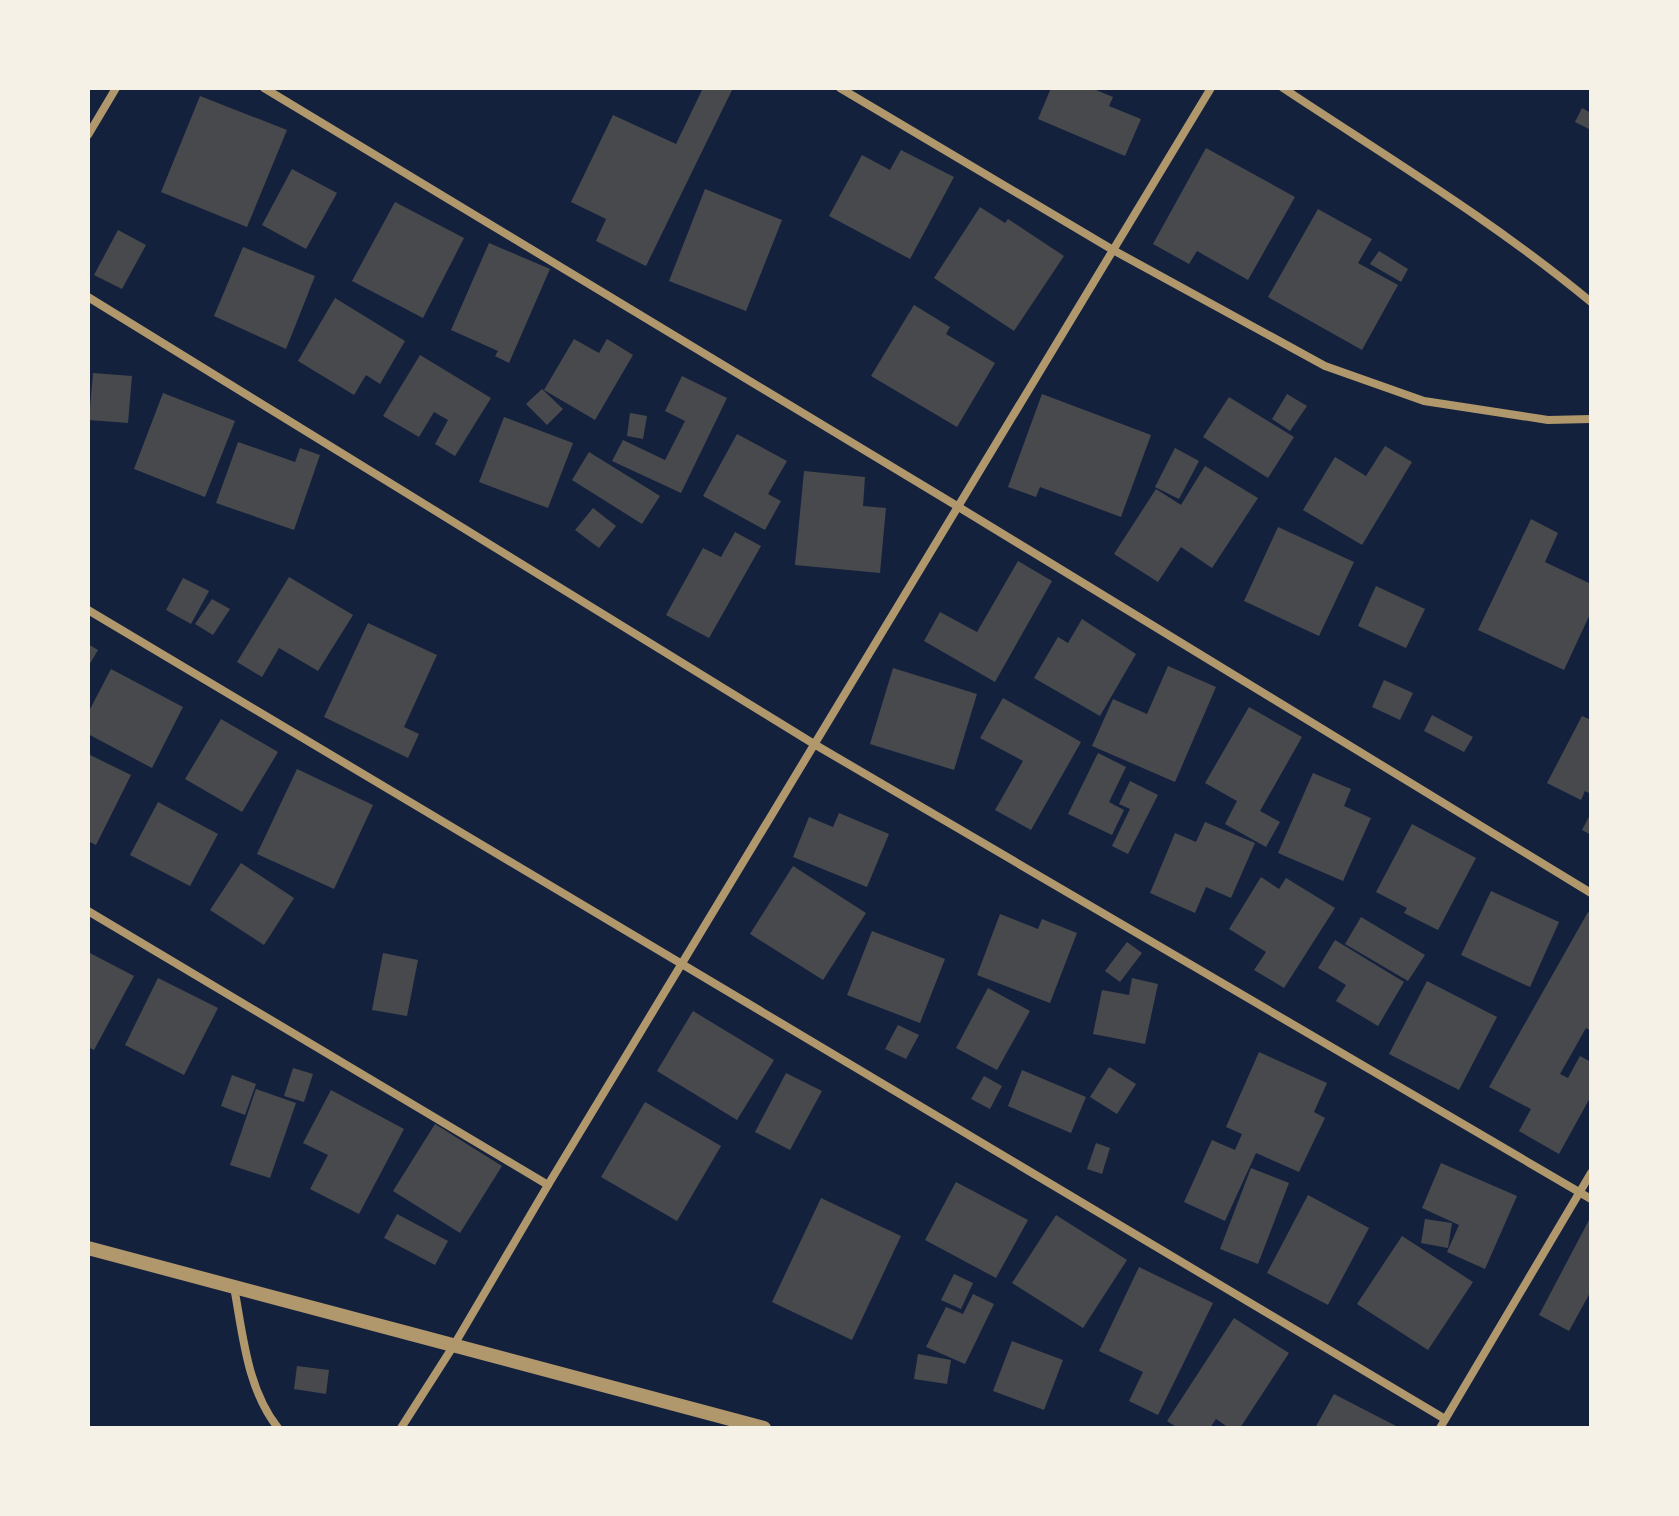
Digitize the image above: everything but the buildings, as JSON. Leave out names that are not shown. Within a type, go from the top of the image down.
[{"type":"street","points":[[88,135],[116,88]]},
{"type":"street","points":[[264,88],[1591,893]]},
{"type":"street","points":[[840,88],[1113,250],[1325,366],[1424,401],[1548,420],[1591,419]]},
{"type":"street","points":[[401,1428],[454,1345],[1211,88]]},
{"type":"street","points":[[1283,88],[1493,227],[1591,302]]},
{"type":"street","points":[[88,297],[814,744],[1591,1199]]},
{"type":"street","points":[[88,610],[682,962],[1442,1424],[1591,1173]]},
{"type":"street","points":[[88,911],[548,1185]]},
{"type":"street","points":[[88,1248],[764,1428]]},
{"type":"street","points":[[234,1287],[247,1362],[265,1412],[278,1428]]}]
